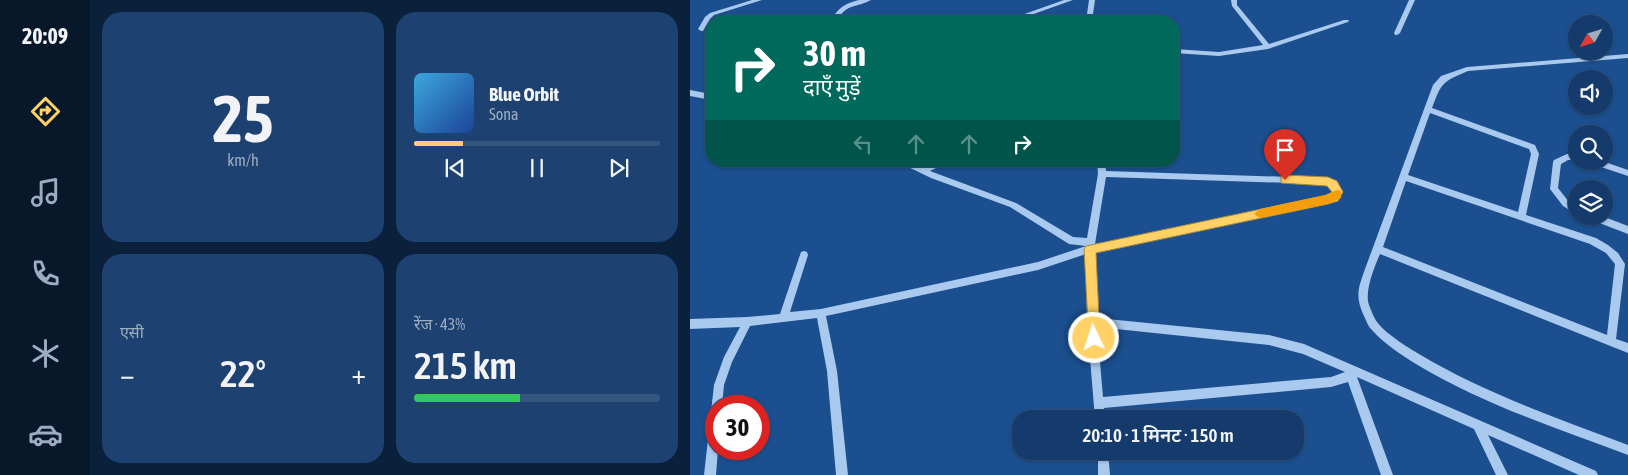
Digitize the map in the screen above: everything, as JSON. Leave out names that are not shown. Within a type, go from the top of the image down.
[{"type":"street","points":[[711,15],[759,0]]},
{"type":"street","points":[[836,15],[838,11],[845,6],[868,0]]},
{"type":"street","points":[[1026,15],[1070,0]]},
{"type":"street","points":[[1090,15],[1092,0]]},
{"type":"street","points":[[1234,0],[1234,4],[1268,47]]},
{"type":"street","points":[[1398,34],[1412,0]]},
{"type":"street","points":[[1180,51],[1219,54],[1268,47],[1346,21]]},
{"type":"street","points":[[701,29],[705,22]]},
{"type":"street","points":[[1628,56],[1462,70],[1444,78],[1440,82],[1428,109],[1378,249],[1363,304],[1368,316],[1381,332],[1409,356],[1448,378],[1628,450]]},
{"type":"street","points":[[690,93],[705,96]]},
{"type":"street","points":[[1428,109],[1532,147],[1535,154],[1521,217]]},
{"type":"street","points":[[1568,156],[1557,162],[1554,189],[1568,205]]},
{"type":"street","points":[[914,167],[1013,205],[1072,241],[1090,246]]},
{"type":"street","points":[[922,171],[930,167]]},
{"type":"street","points":[[1099,410],[1092,322],[1090,246],[1102,174],[1101,167]]},
{"type":"street","points":[[1613,168],[1628,173]]},
{"type":"street","points":[[690,324],[747,322],[821,314],[1038,266],[1090,246],[1328,200],[1334,198],[1338,192],[1333,184],[1322,181],[1102,174]]},
{"type":"street","points":[[1404,177],[1594,241],[1609,249],[1616,256],[1620,269],[1612,341]]},
{"type":"street","points":[[1613,224],[1628,230]]},
{"type":"street","points":[[1378,249],[1628,348]]},
{"type":"street","points":[[783,318],[804,255]]},
{"type":"street","points":[[821,314],[832,371],[842,475]]},
{"type":"street","points":[[710,475],[719,385],[728,360],[747,322]]},
{"type":"street","points":[[1092,322],[1269,340],[1312,351],[1350,373],[1592,475]]},
{"type":"street","points":[[1099,403],[1330,382],[1350,373]]},
{"type":"street","points":[[1350,373],[1387,475]]},
{"type":"street","points":[[1478,426],[1502,475]]},
{"type":"street","points":[[1103,460],[1104,475]]},
{"type":"slow traffic","points":[[1260,214],[1328,200],[1334,198],[1337,194]]},
{"type":"route","points":[[1094,338],[1090,249],[1328,200],[1334,198],[1338,192],[1333,184],[1328,182],[1285,180]]}]
